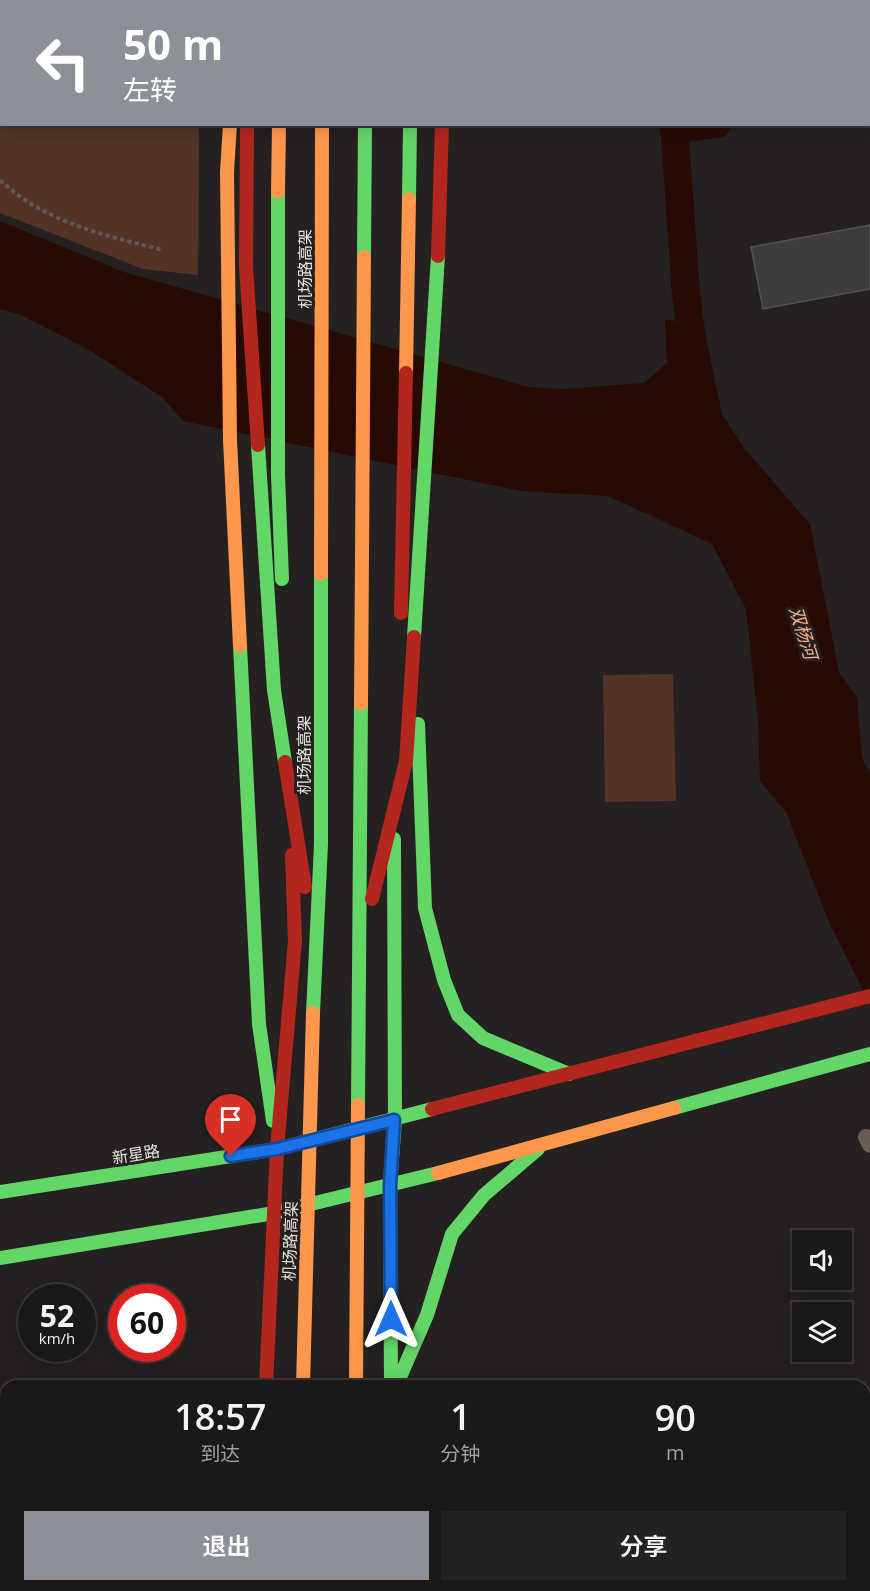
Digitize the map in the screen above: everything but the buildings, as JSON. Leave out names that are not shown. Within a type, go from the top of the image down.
[{"type":"main road","points":[[230,126],[227,172],[230,440],[259,1024],[277,1149]]},
{"type":"main road","points":[[247,126],[246,267],[274,690],[315,955]]},
{"type":"main road","points":[[279,126],[278,475],[282,595]]},
{"type":"main road","name":"机场路高架","points":[[303,1380],[315,955],[321,843],[322,126]]},
{"type":"main road","points":[[356,1380],[365,126]]},
{"type":"main road","points":[[391,1380],[390,1186],[394,1120],[393,889],[405,471],[410,126]]},
{"type":"main road","points":[[359,953],[406,761],[436,300],[442,126]]},
{"type":"main road","points":[[405,471],[424,837],[425,908],[444,980],[458,1015],[483,1038],[569,1074]]},
{"type":"main road","points":[[266,1380],[277,1149],[295,941],[283,619]]},
{"type":"main road","name":"新星路","points":[[0,1192],[277,1149],[870,996]]},
{"type":"main road","points":[[0,1258],[274,1213],[390,1186],[870,1054]]},
{"type":"main road","points":[[399,1380],[427,1315],[452,1234],[484,1195],[544,1144]]},
{"type":"path","points":[[0,180],[42,212],[105,236],[163,250]]},
{"type":"shaded area","points":[[0,126],[199,126],[198,275],[143,269],[0,213]]},
{"type":"shaded area","points":[[673,674],[676,801],[605,802],[603,675]]},
{"type":"water","name":"双杨河","points":[[0,221],[124,272],[529,387],[563,389],[644,383],[667,363],[665,320],[703,323],[722,414],[744,448],[810,524],[839,672],[857,698],[862,757],[870,774],[870,1004],[829,922],[786,812],[760,781],[758,720],[746,609],[712,544],[608,496],[521,491],[183,421],[162,397],[89,350],[21,315],[0,309]]},
{"type":"waterway","points":[[674,126],[686,294],[695,361]]},
{"type":"waterway","points":[[674,130],[703,126]]},
{"type":"traffic: fast","points":[[364,257],[365,126]]},
{"type":"traffic: fast","points":[[409,199],[410,126]]},
{"type":"traffic: fast","points":[[278,192],[278,475],[282,579]]},
{"type":"traffic: fast","points":[[414,637],[438,256]]},
{"type":"traffic: fast","points":[[258,445],[274,690],[285,762]]},
{"type":"traffic: fast","points":[[313,1013],[321,844],[321,574]]},
{"type":"traffic: fast","points":[[240,646],[259,1024],[273,1121]]},
{"type":"traffic: fast","points":[[358,1105],[361,704]]},
{"type":"traffic: fast","points":[[418,724],[425,908],[444,980],[458,1015],[483,1038],[569,1074]]},
{"type":"traffic: fast","points":[[391,1380],[390,1186],[395,1120],[394,839]]},
{"type":"traffic: fast","points":[[674,1108],[870,1054]]},
{"type":"traffic: fast","points":[[0,1192],[277,1149],[432,1109]]},
{"type":"traffic: fast","points":[[399,1380],[427,1315],[452,1234],[484,1195],[538,1149]]},
{"type":"traffic: fast","points":[[0,1258],[274,1213],[438,1173]]},
{"type":"traffic: slow","points":[[230,126],[227,172],[230,440],[240,646]]},
{"type":"traffic: slow","points":[[278,192],[279,126]]},
{"type":"traffic: slow","points":[[321,574],[322,126]]},
{"type":"traffic: slow","points":[[406,373],[409,199]]},
{"type":"traffic: slow","points":[[361,704],[364,257]]},
{"type":"traffic: slow","points":[[303,1380],[313,1013]]},
{"type":"traffic: slow","points":[[356,1380],[358,1105]]},
{"type":"traffic: slow","points":[[438,1173],[674,1108]]},
{"type":"traffic: jam","points":[[247,126],[246,267],[258,445]]},
{"type":"traffic: jam","points":[[438,256],[442,126]]},
{"type":"traffic: jam","points":[[401,613],[406,373]]},
{"type":"traffic: jam","points":[[372,899],[406,761],[414,637]]},
{"type":"traffic: jam","points":[[285,762],[305,887]]},
{"type":"traffic: jam","points":[[266,1380],[277,1149],[295,941],[292,855]]},
{"type":"traffic: jam","points":[[432,1109],[870,996]]},
{"type":"route","points":[[231,1156],[277,1149],[394,1120],[390,1186],[391,1319]]}]
